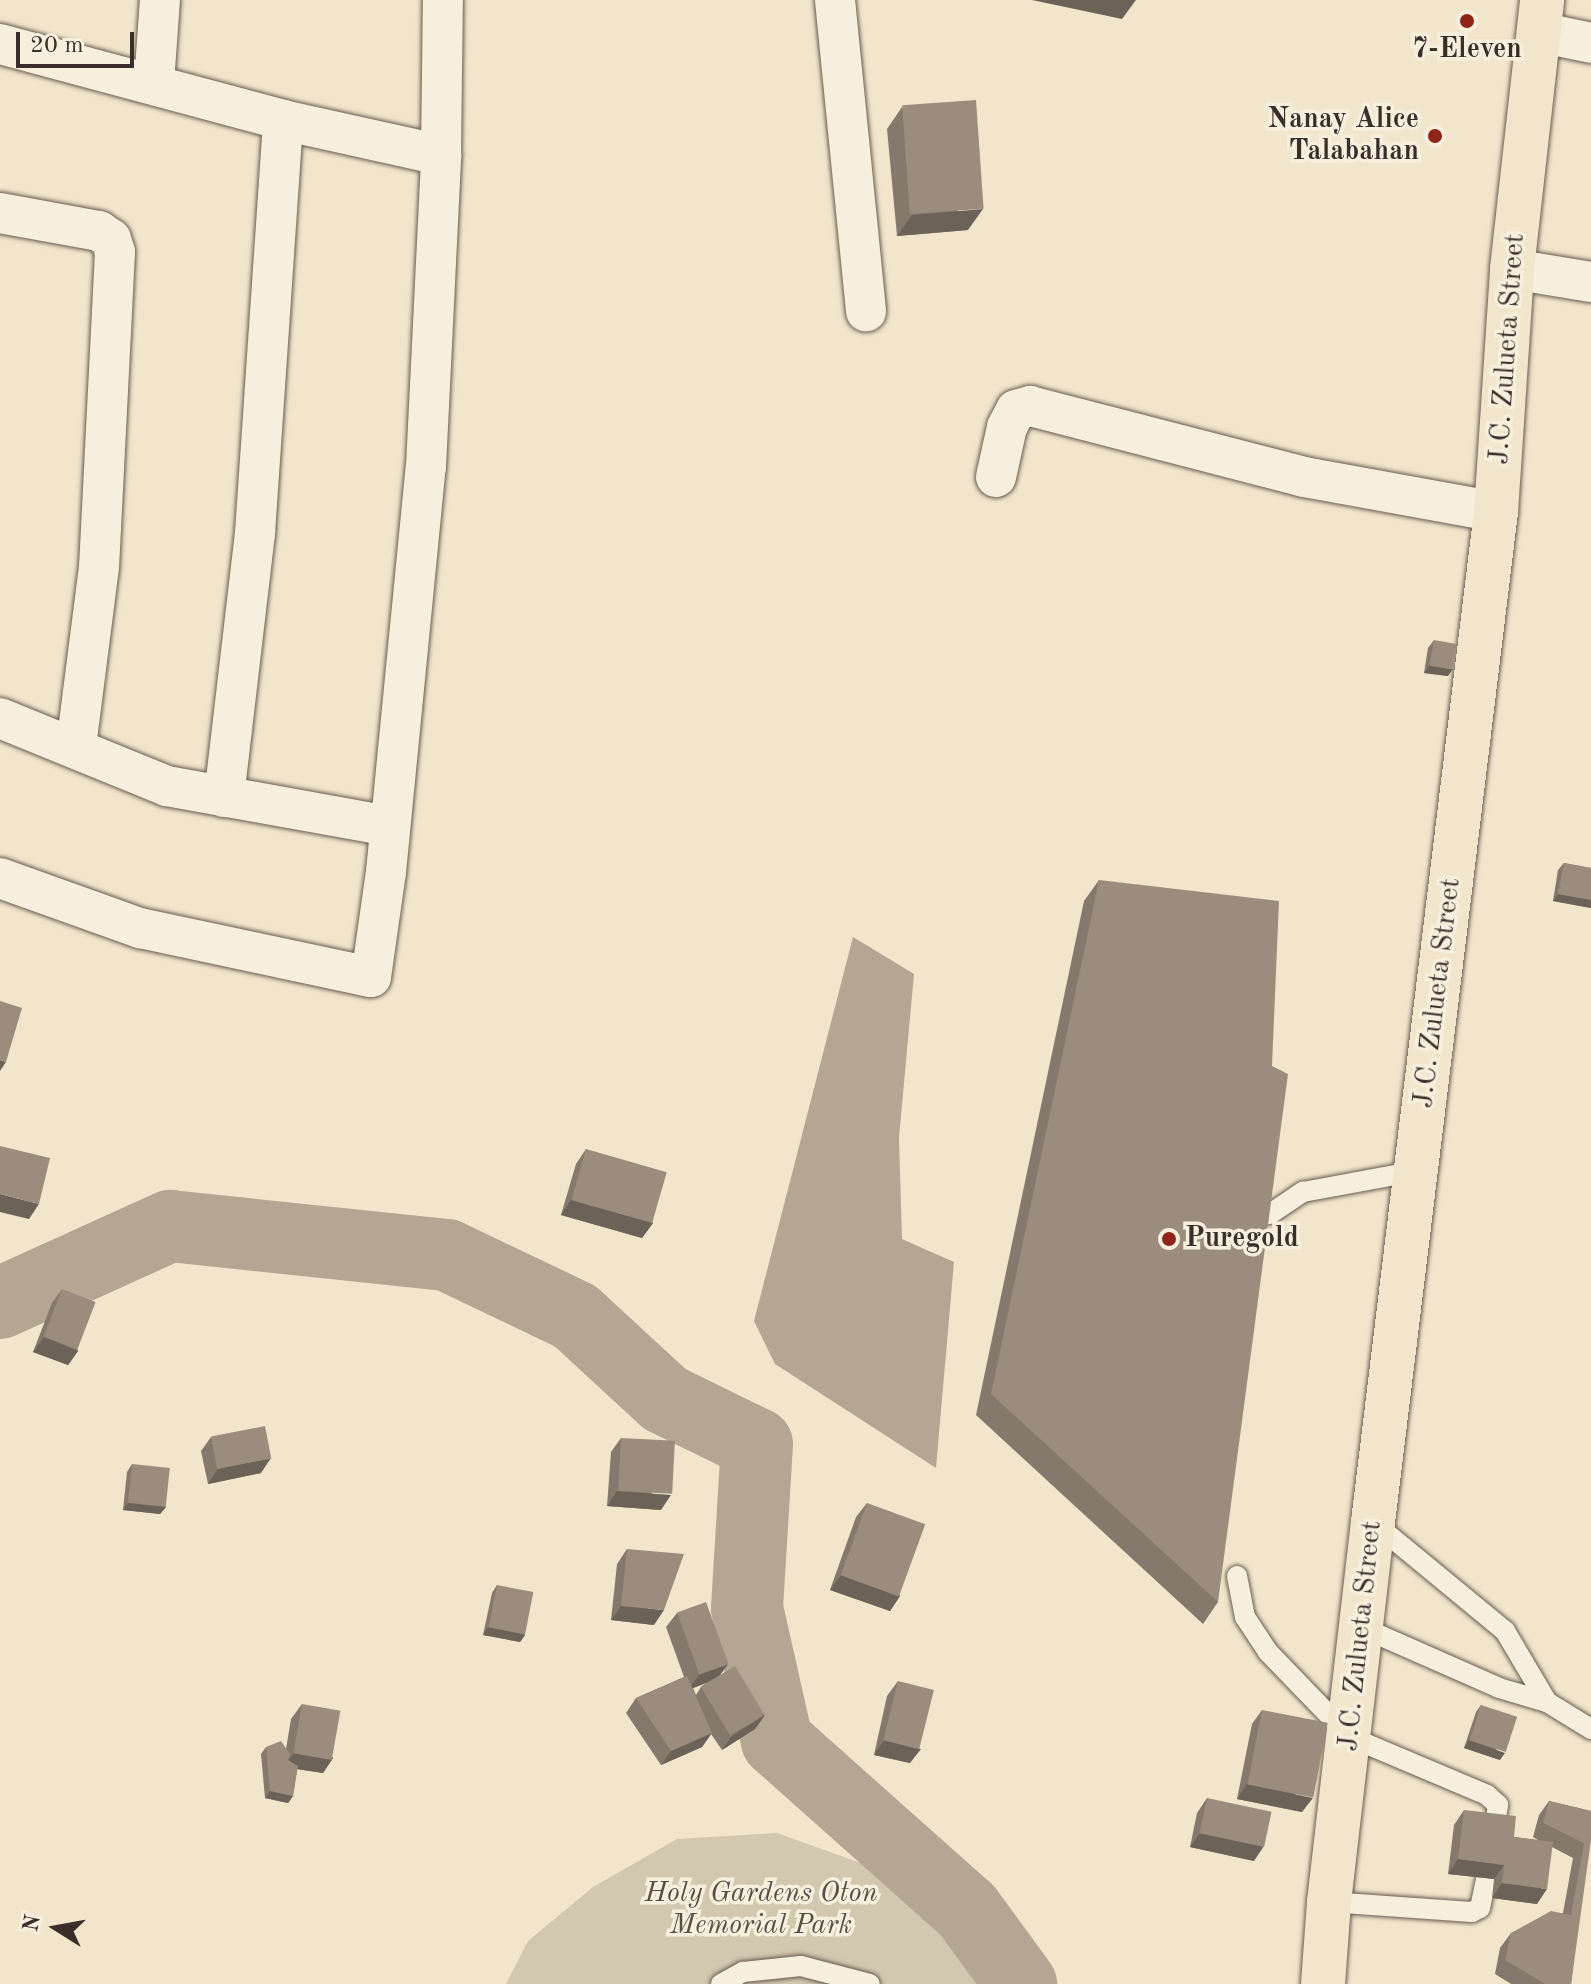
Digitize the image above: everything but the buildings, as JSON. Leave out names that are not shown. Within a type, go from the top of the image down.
[{"type":"main road","name":"J.C. Zulueta Street","points":[[1323,1984],[1329,1902],[1373,1522],[1496,512],[1512,269],[1540,16]]},
{"type":"street","points":[[154,83],[160,0]]},
{"type":"street","points":[[0,878],[140,928],[371,977],[426,467],[441,155],[443,0]]},
{"type":"street","points":[[835,0],[866,311]]},
{"type":"street","points":[[1540,16],[1591,43]]},
{"type":"street","points":[[0,44],[283,120],[441,155]]},
{"type":"street","points":[[224,797],[256,517],[283,120]]},
{"type":"street","points":[[0,213],[99,231],[111,239],[115,252],[99,567],[76,747]]},
{"type":"street","points":[[1512,269],[1591,282]]},
{"type":"street","points":[[996,477],[1007,427],[1016,410],[1030,406],[1304,477],[1496,512]]},
{"type":"street","points":[[0,718],[167,786],[389,826]]},
{"type":"lane","points":[[1270,1214],[1303,1192],[1416,1171]]},
{"type":"lane","points":[[1373,1522],[1505,1631],[1547,1702]]},
{"type":"lane","points":[[1237,1576],[1245,1617],[1268,1652],[1350,1737],[1487,1795],[1498,1805],[1494,1829]]},
{"type":"lane","points":[[1361,1627],[1499,1688],[1547,1702],[1591,1729]]},
{"type":"lane","points":[[1329,1902],[1472,1912],[1480,1908],[1486,1879]]},
{"type":"lane","points":[[721,1984],[743,1972],[801,1966],[870,1984]]},
{"type":"green space","name":"Holy Gardens Oton Memorial Park","points":[[777,1833],[883,1871],[968,1953],[977,1984],[506,1984],[528,1941],[593,1887],[677,1839]]},
{"type":"shaded area","points":[[853,937],[914,974],[899,1138],[902,1239],[954,1262],[936,1468],[775,1364],[754,1321]]},
{"type":"waterway","points":[[0,1303],[170,1226],[447,1255],[575,1316],[665,1399],[757,1444],[747,1608],[777,1741],[967,1910],[1021,1984]]},
{"type":"place","name":"7-Eleven","points":[[1467,21]]},
{"type":"place","name":"Nanay Alice Talabahan","points":[[1435,136]]},
{"type":"place","name":"Puregold","points":[[1169,1239]]}]
